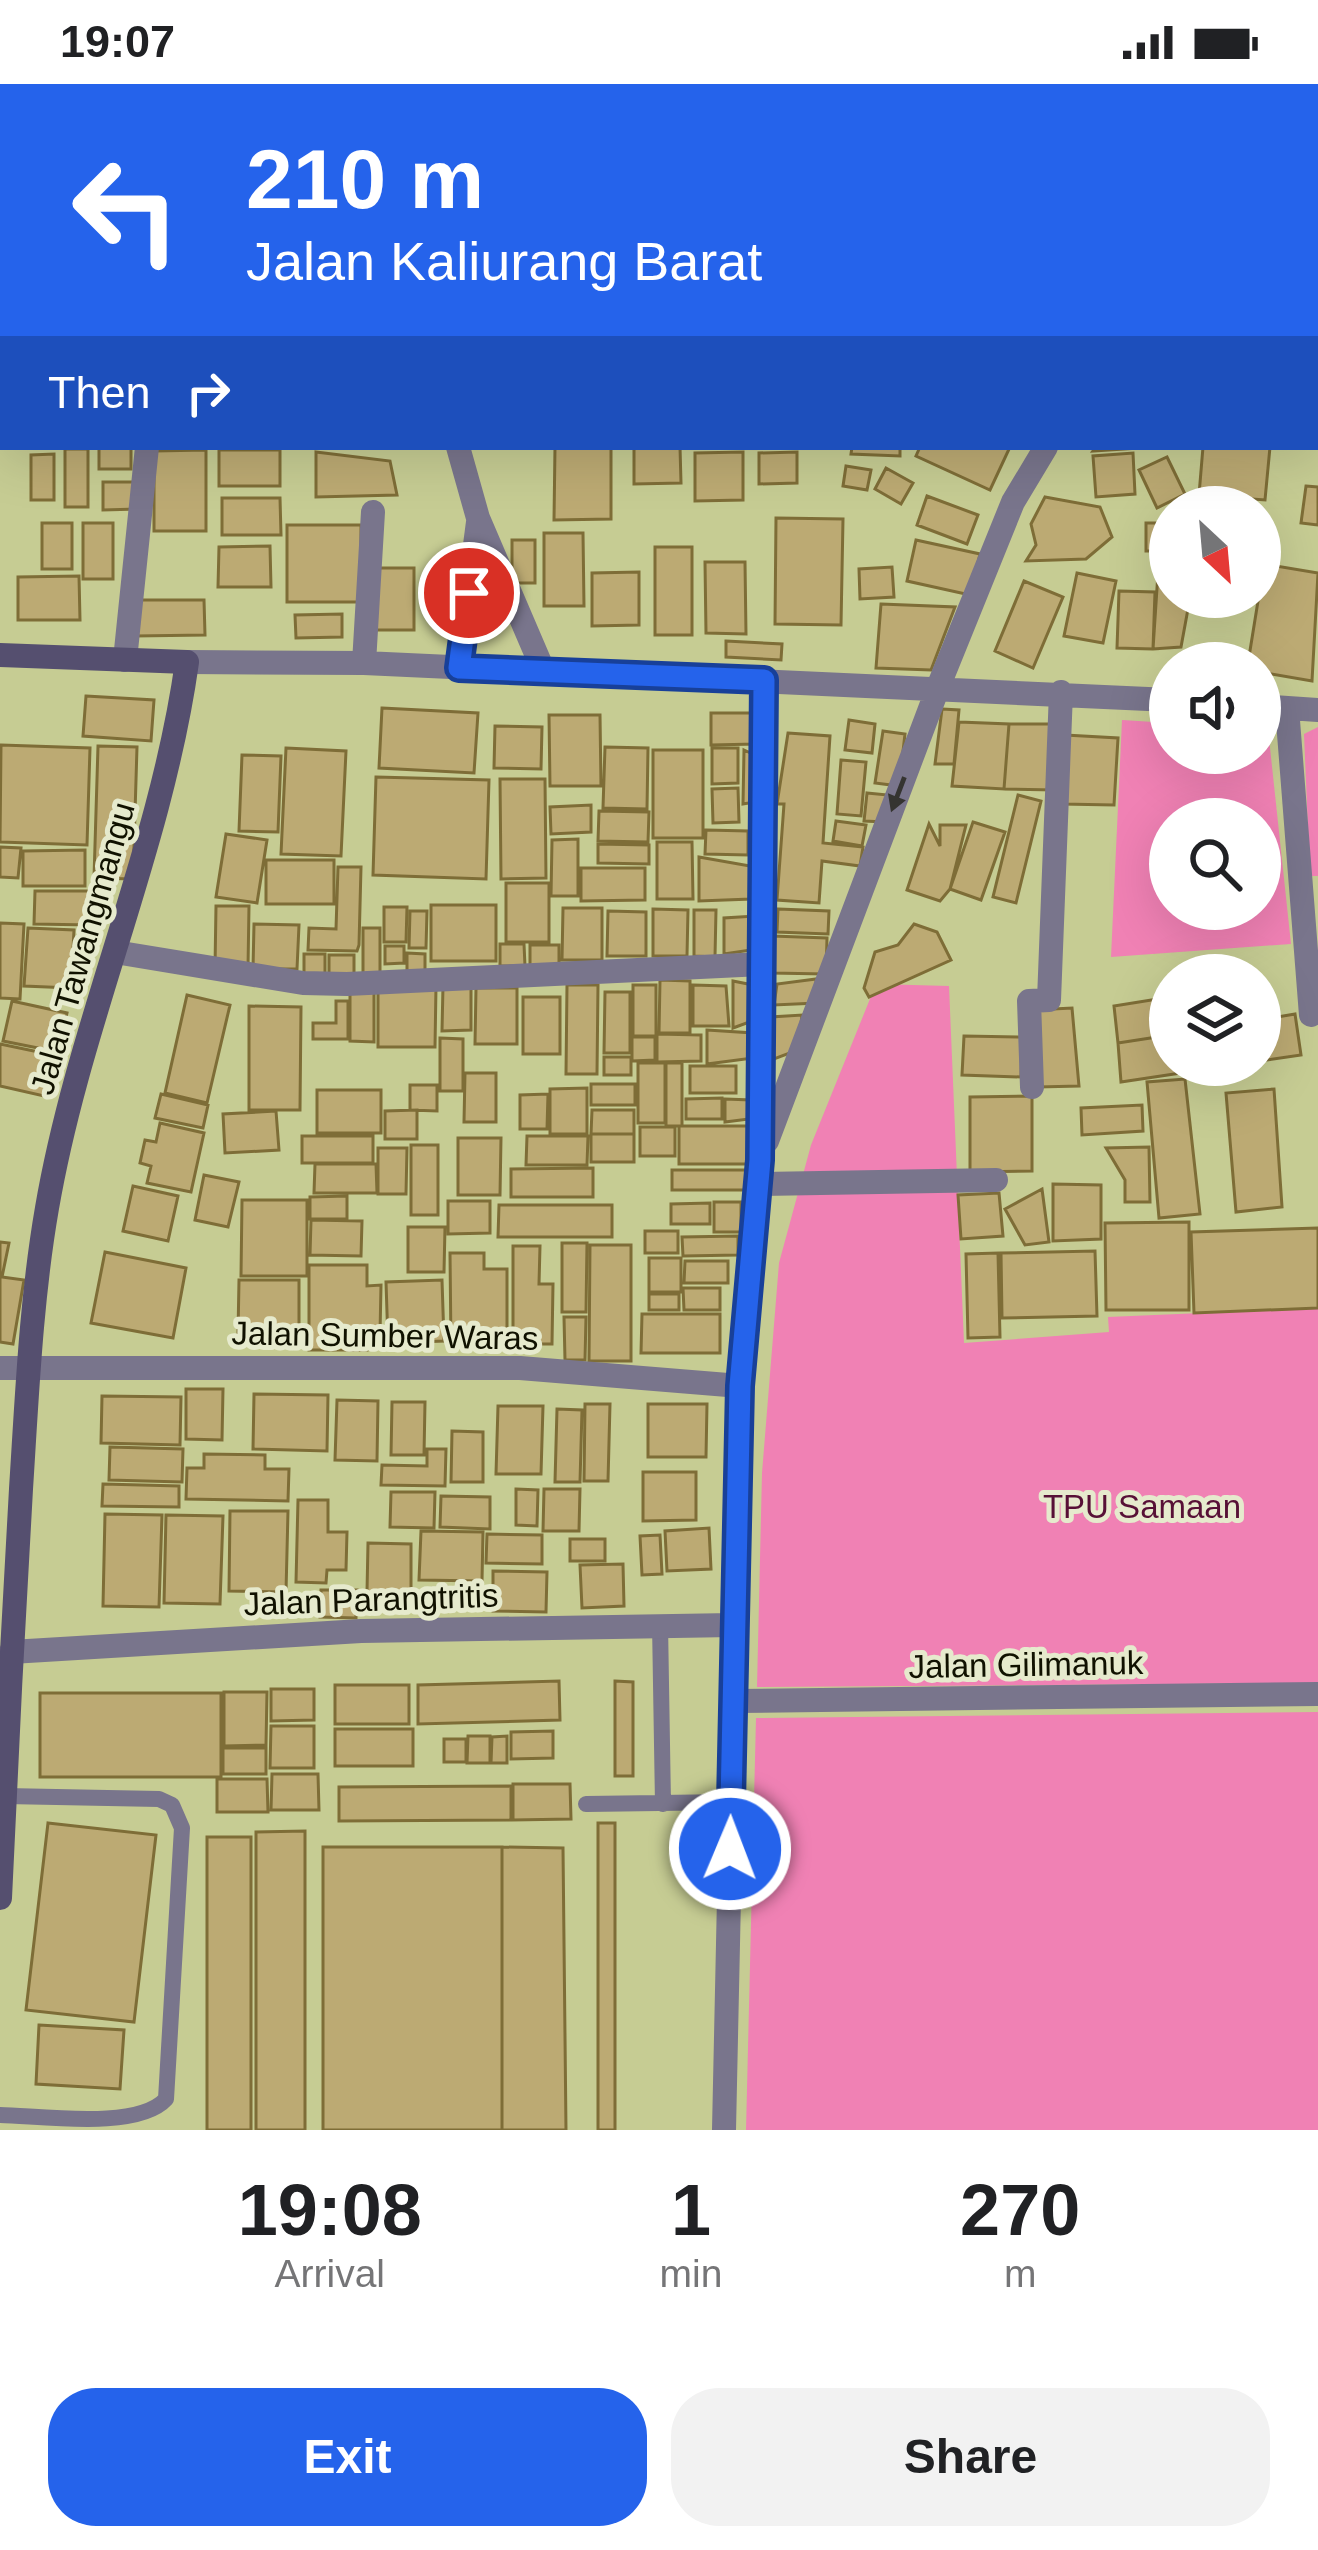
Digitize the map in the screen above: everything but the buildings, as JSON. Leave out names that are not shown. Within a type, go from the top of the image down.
[{"type":"main road","points":[[0,655],[188,662]]},
{"type":"main road","name":"Jalan Tawangmangu","points":[[0,1898],[7,1667],[29,1367],[47,1210],[73,1091],[178,725],[188,662]]},
{"type":"street","points":[[125,660],[146,450]]},
{"type":"street","points":[[459,450],[478,518],[544,672]]},
{"type":"street","points":[[759,1172],[939,685],[1013,502],[1044,450]]},
{"type":"street","points":[[364,663],[373,512]]},
{"type":"street","points":[[459,668],[478,518]]},
{"type":"street","points":[[188,662],[364,663],[939,685],[1149,698]]},
{"type":"street","points":[[724,2130],[740,1386],[759,1172],[764,680]]},
{"type":"street","points":[[1032,1087],[1028,1001],[1049,1000],[1061,692]]},
{"type":"street","points":[[1281,708],[1318,710]]},
{"type":"street","points":[[1287,708],[1311,1015]]},
{"type":"street","points":[[115,952],[303,983],[347,984],[762,964]]},
{"type":"street","points":[[759,1172],[996,1180]]},
{"type":"street","name":"Jalan Sumber Waras","points":[[0,1368],[520,1368],[740,1386]]},
{"type":"street","name":"Jalan Parangtritis","points":[[7,1667],[212,1637],[733,1624]]},
{"type":"street","name":"Jalan Gilimanuk","points":[[734,1701],[1318,1694]]},
{"type":"lane","points":[[660,1623],[663,1804]]},
{"type":"lane","points":[[0,2114],[123,2119],[144,2116],[166,2098],[182,1828],[172,1804],[158,1799],[5,1796]]},
{"type":"lane","points":[[586,1804],[732,1802]]},
{"type":"green space","points":[[1122,720],[1149,722],[1149,774],[1273,774],[1275,798],[1149,798],[1149,930],[1281,930],[1281,851],[1291,944],[1111,957]]},
{"type":"green space","points":[[1318,727],[1318,876],[1310,876],[1304,734]]},
{"type":"green space","name":"TPU Samaan","points":[[876,984],[949,986],[964,1343],[1109,1332],[1108,1317],[1318,1308],[1318,1683],[757,1687],[762,1473],[779,1263],[811,1145]]},
{"type":"green space","points":[[1318,1712],[1318,2130],[746,2130],[756,1718]]},
{"type":"route","points":[[469,593],[459,668],[764,680],[760,1160],[740,1386],[730,1849]]}]
